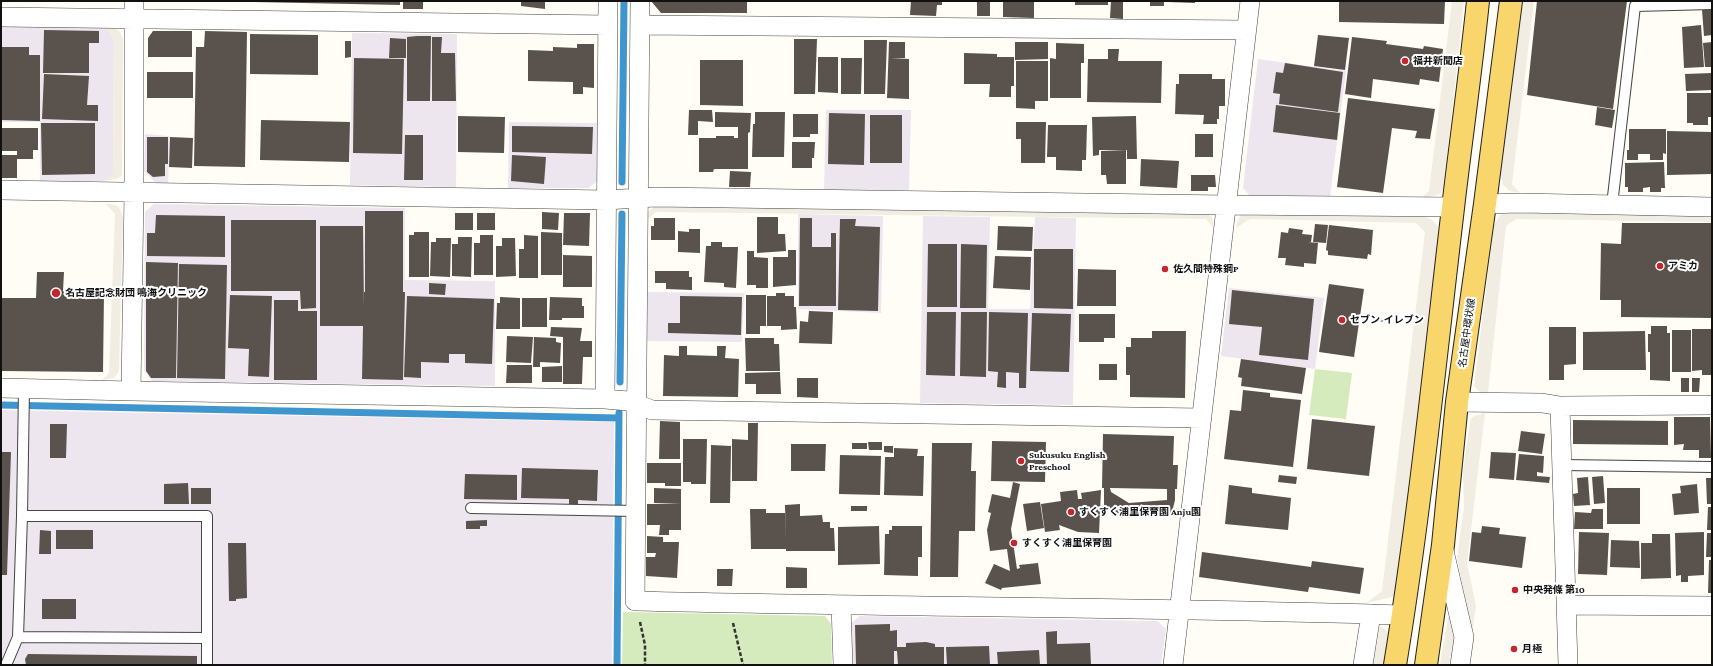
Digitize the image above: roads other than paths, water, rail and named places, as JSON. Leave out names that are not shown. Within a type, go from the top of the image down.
[{"type":"main road","points":[[1395,665],[1432,398],[1478,1]]},
{"type":"main road","name":"名古屋中環状線","points":[[1426,665],[1443,545],[1457,402],[1485,204],[1511,1]]},
{"type":"street","points":[[131,392],[134,192],[134,1]]},
{"type":"street","points":[[605,399],[608,1]]},
{"type":"street","points":[[640,1],[637,403],[630,510],[635,601],[1180,609],[1403,615]]},
{"type":"street","points":[[1173,665],[1250,1]]},
{"type":"street","points":[[1,17],[134,20],[607,25]]},
{"type":"street","points":[[640,25],[1246,30]]},
{"type":"street","points":[[1,190],[606,200],[639,198],[1453,207]]},
{"type":"street","points":[[1485,204],[1521,203],[1712,207]]},
{"type":"street","points":[[1,388],[131,392],[605,399],[628,400],[652,410],[1202,418]]},
{"type":"street","points":[[1457,402],[1542,403],[1560,406],[1712,405]]},
{"type":"street","points":[[1560,406],[1568,665]]},
{"type":"street","points":[[1443,545],[1464,637],[1460,665]]},
{"type":"street","points":[[841,605],[843,665]]},
{"type":"street","points":[[1566,605],[1712,606]]},
{"type":"street","points":[[1363,665],[1371,614]]},
{"type":"lane","points":[[1612,205],[1636,6],[1712,4]]},
{"type":"lane","points":[[6,665],[18,637],[24,388]]},
{"type":"lane","points":[[1562,465],[1712,467]]},
{"type":"lane","points":[[471,508],[630,510]]},
{"type":"lane","points":[[22,516],[206,516],[207,665]]},
{"type":"lane","points":[[18,637],[207,638]]},
{"type":"waterway","points":[[622,182],[624,1]]},
{"type":"waterway","points":[[620,382],[622,214]]},
{"type":"waterway","points":[[1,405],[618,418]]},
{"type":"waterway","points":[[617,665],[619,413]]},
{"type":"place","name":"福井新聞店","points":[[1405,61]]},
{"type":"place","name":"アミカ","points":[[1660,266]]},
{"type":"place","name":"佐久間特殊鋼P","points":[[1165,269]]},
{"type":"place","name":"名古屋記念財団 鳴海クリニック","points":[[56,293]]},
{"type":"place","name":"セブン-イレブン","points":[[1342,320]]},
{"type":"place","name":"Sukusuku English Preschool","points":[[1021,461]]},
{"type":"place","name":"すくすく浦里保育園 Anju園","points":[[1071,512]]},
{"type":"place","name":"すくすく浦里保育園","points":[[1014,543]]},
{"type":"place","name":"中央発條 第10","points":[[1515,590]]},
{"type":"place","name":"月極","points":[[1514,649]]}]
